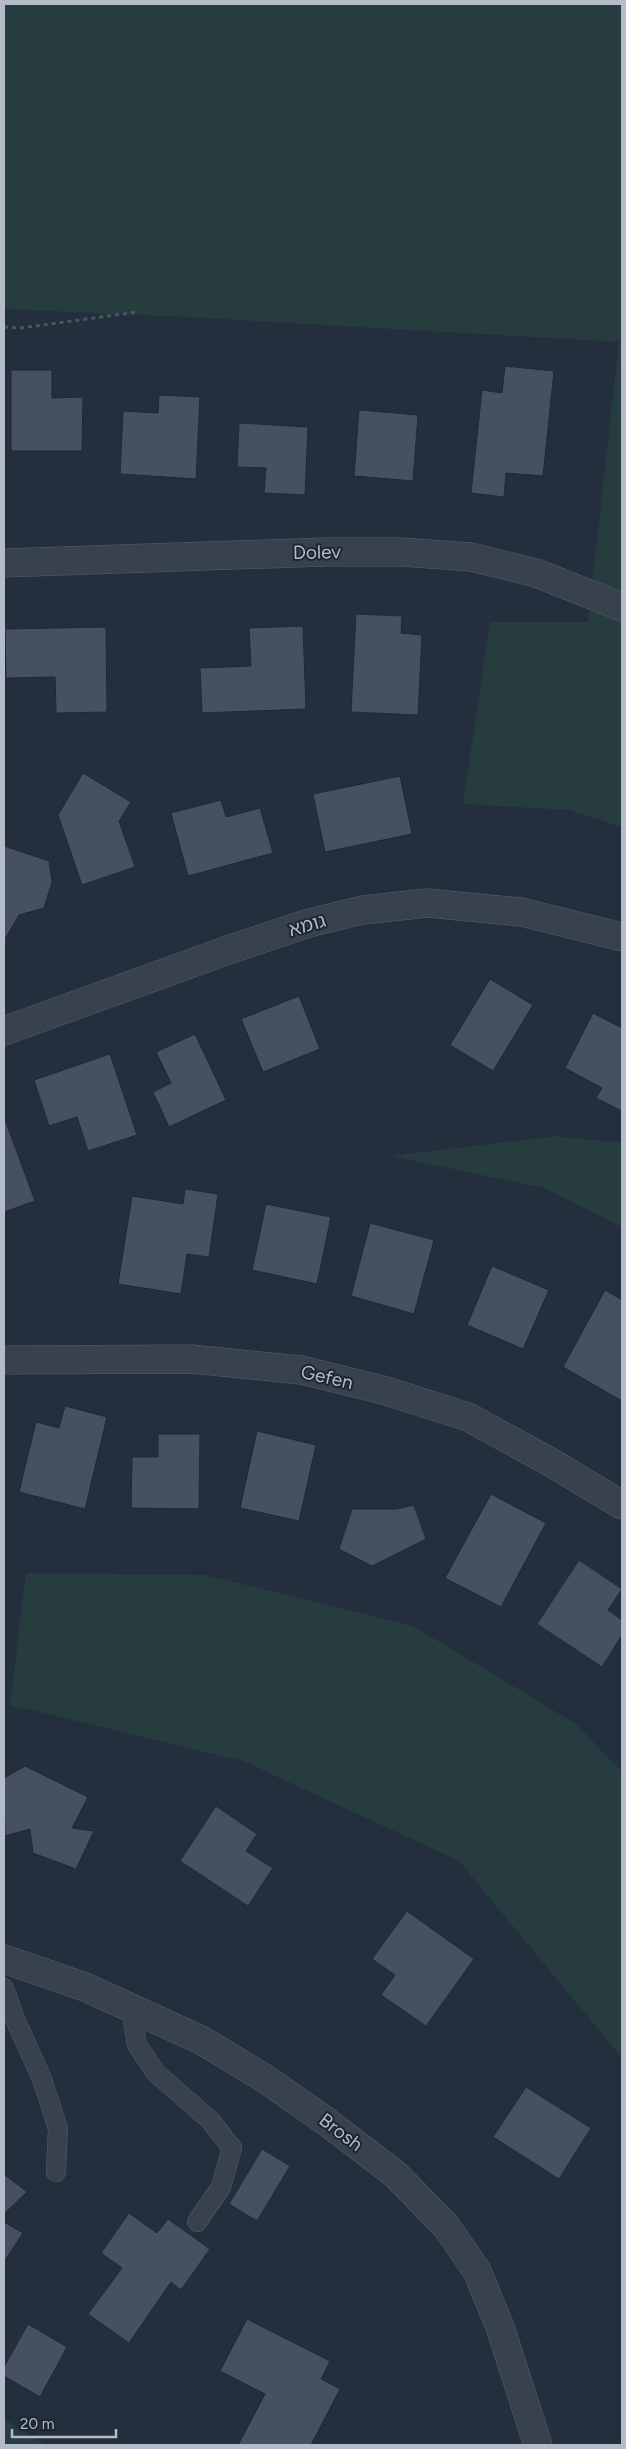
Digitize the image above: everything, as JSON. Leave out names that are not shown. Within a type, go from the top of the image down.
[{"type":"street","name":"Dolev","points":[[4,564],[325,552],[402,552],[471,558],[536,572],[622,607]]},
{"type":"street","name":"גומא","points":[[4,1031],[231,949],[309,923],[363,910],[427,903],[521,912],[622,938]]},
{"type":"street","name":"Gefen","points":[[4,1360],[192,1359],[301,1370],[383,1390],[468,1417],[552,1463],[622,1505]]},
{"type":"street","name":"Brosh","points":[[4,1959],[85,1987],[203,2041],[267,2080],[327,2122],[395,2174],[446,2226],[480,2279],[500,2327],[538,2445]]},
{"type":"lane","points":[[4,1988],[15,2019],[42,2079],[58,2129],[56,2172]]},
{"type":"lane","points":[[131,2007],[137,2045],[156,2073],[210,2120],[232,2148],[221,2186],[197,2222]]},
{"type":"path","points":[[4,327],[21,328],[137,312]]},
{"type":"green space","points":[[4,4],[622,4],[622,827],[568,810],[463,804],[490,622],[588,622],[619,342],[186,317],[4,309]]},
{"type":"green space","points":[[555,1136],[622,1143],[622,1227],[544,1188],[391,1156]]},
{"type":"green space","points":[[26,1573],[205,1575],[413,1626],[576,1724],[622,1772],[622,2058],[459,1861],[243,1761],[10,1705]]},
{"type":"green space","points":[[4,2419],[46,2445],[4,2445]]},
{"type":"building","points":[[505,366],[554,371],[543,476],[506,473],[504,497],[471,493],[482,390],[502,393]]},
{"type":"building","points":[[11,370],[52,370],[52,398],[83,397],[82,451],[11,451]]},
{"type":"building","points":[[159,395],[200,397],[196,479],[120,474],[123,411],[158,413]]},
{"type":"building","points":[[359,410],[418,415],[413,481],[354,476]]},
{"type":"building","points":[[239,423],[308,427],[305,495],[264,493],[266,468],[237,467]]},
{"type":"building","points":[[356,614],[402,616],[401,633],[422,635],[418,715],[351,712]]},
{"type":"building","points":[[303,626],[306,709],[202,713],[200,668],[251,666],[249,628]]},
{"type":"building","points":[[106,627],[107,712],[56,713],[55,677],[6,678],[5,629]]},
{"type":"building","points":[[83,773],[131,802],[119,821],[135,867],[82,885],[58,815]]},
{"type":"building","points":[[400,776],[412,834],[325,852],[313,794]]},
{"type":"building","points":[[221,800],[226,817],[260,808],[273,853],[188,876],[171,813]]},
{"type":"building","points":[[4,846],[49,861],[52,882],[44,908],[19,915],[4,941]]},
{"type":"building","points":[[490,979],[533,1005],[493,1071],[450,1045]]},
{"type":"building","points":[[299,996],[320,1049],[263,1072],[241,1019]]},
{"type":"building","points":[[593,1013],[622,1028],[622,1111],[596,1098],[602,1088],[565,1068]]},
{"type":"building","points":[[195,1034],[226,1100],[169,1127],[153,1092],[171,1083],[156,1052]]},
{"type":"building","points":[[110,1054],[137,1135],[88,1151],[77,1117],[49,1126],[34,1080]]},
{"type":"building","points":[[4,1117],[35,1201],[4,1212]]},
{"type":"building","points":[[185,1189],[218,1194],[209,1257],[187,1254],[181,1294],[118,1284],[132,1196],[183,1204]]},
{"type":"building","points":[[266,1204],[331,1217],[317,1284],[252,1270]]},
{"type":"building","points":[[370,1223],[434,1240],[414,1314],[351,1296]]},
{"type":"building","points":[[492,1266],[549,1290],[523,1349],[467,1325]]},
{"type":"building","points":[[605,1290],[622,1300],[622,1401],[563,1367]]},
{"type":"building","points":[[65,1406],[107,1417],[85,1509],[19,1492],[36,1422],[59,1428]]},
{"type":"building","points":[[257,1431],[316,1445],[299,1521],[240,1508]]},
{"type":"building","points":[[158,1434],[200,1434],[199,1509],[131,1508],[132,1457],[158,1457]]},
{"type":"building","points":[[491,1494],[546,1523],[501,1607],[445,1578]]},
{"type":"building","points":[[414,1505],[426,1539],[372,1566],[339,1549],[352,1509],[396,1509]]},
{"type":"building","points":[[579,1560],[622,1589],[608,1610],[622,1620],[622,1635],[602,1667],[537,1624]]},
{"type":"building","points":[[25,1766],[88,1797],[72,1828],[94,1831],[76,1869],[33,1853],[30,1829],[5,1836],[4,1778]]},
{"type":"building","points":[[216,1806],[257,1834],[246,1851],[273,1868],[248,1906],[180,1861]]},
{"type":"building","points":[[407,1911],[474,1959],[426,2026],[381,1995],[395,1975],[372,1959]]},
{"type":"building","points":[[526,2087],[591,2128],[559,2179],[493,2137]]},
{"type":"building","points":[[262,2149],[290,2166],[257,2221],[229,2204]]},
{"type":"building","points":[[4,2174],[27,2192],[4,2214]]},
{"type":"building","points":[[129,2213],[157,2233],[168,2219],[210,2249],[181,2290],[171,2282],[129,2343],[88,2314],[122,2268],[101,2253]]},
{"type":"building","points":[[4,2222],[23,2233],[4,2262]]},
{"type":"building","points":[[247,2319],[330,2361],[321,2379],[340,2389],[311,2445],[238,2445],[265,2394],[220,2371]]},
{"type":"building","points":[[28,2324],[67,2347],[40,2397],[4,2376],[4,2367]]}]
